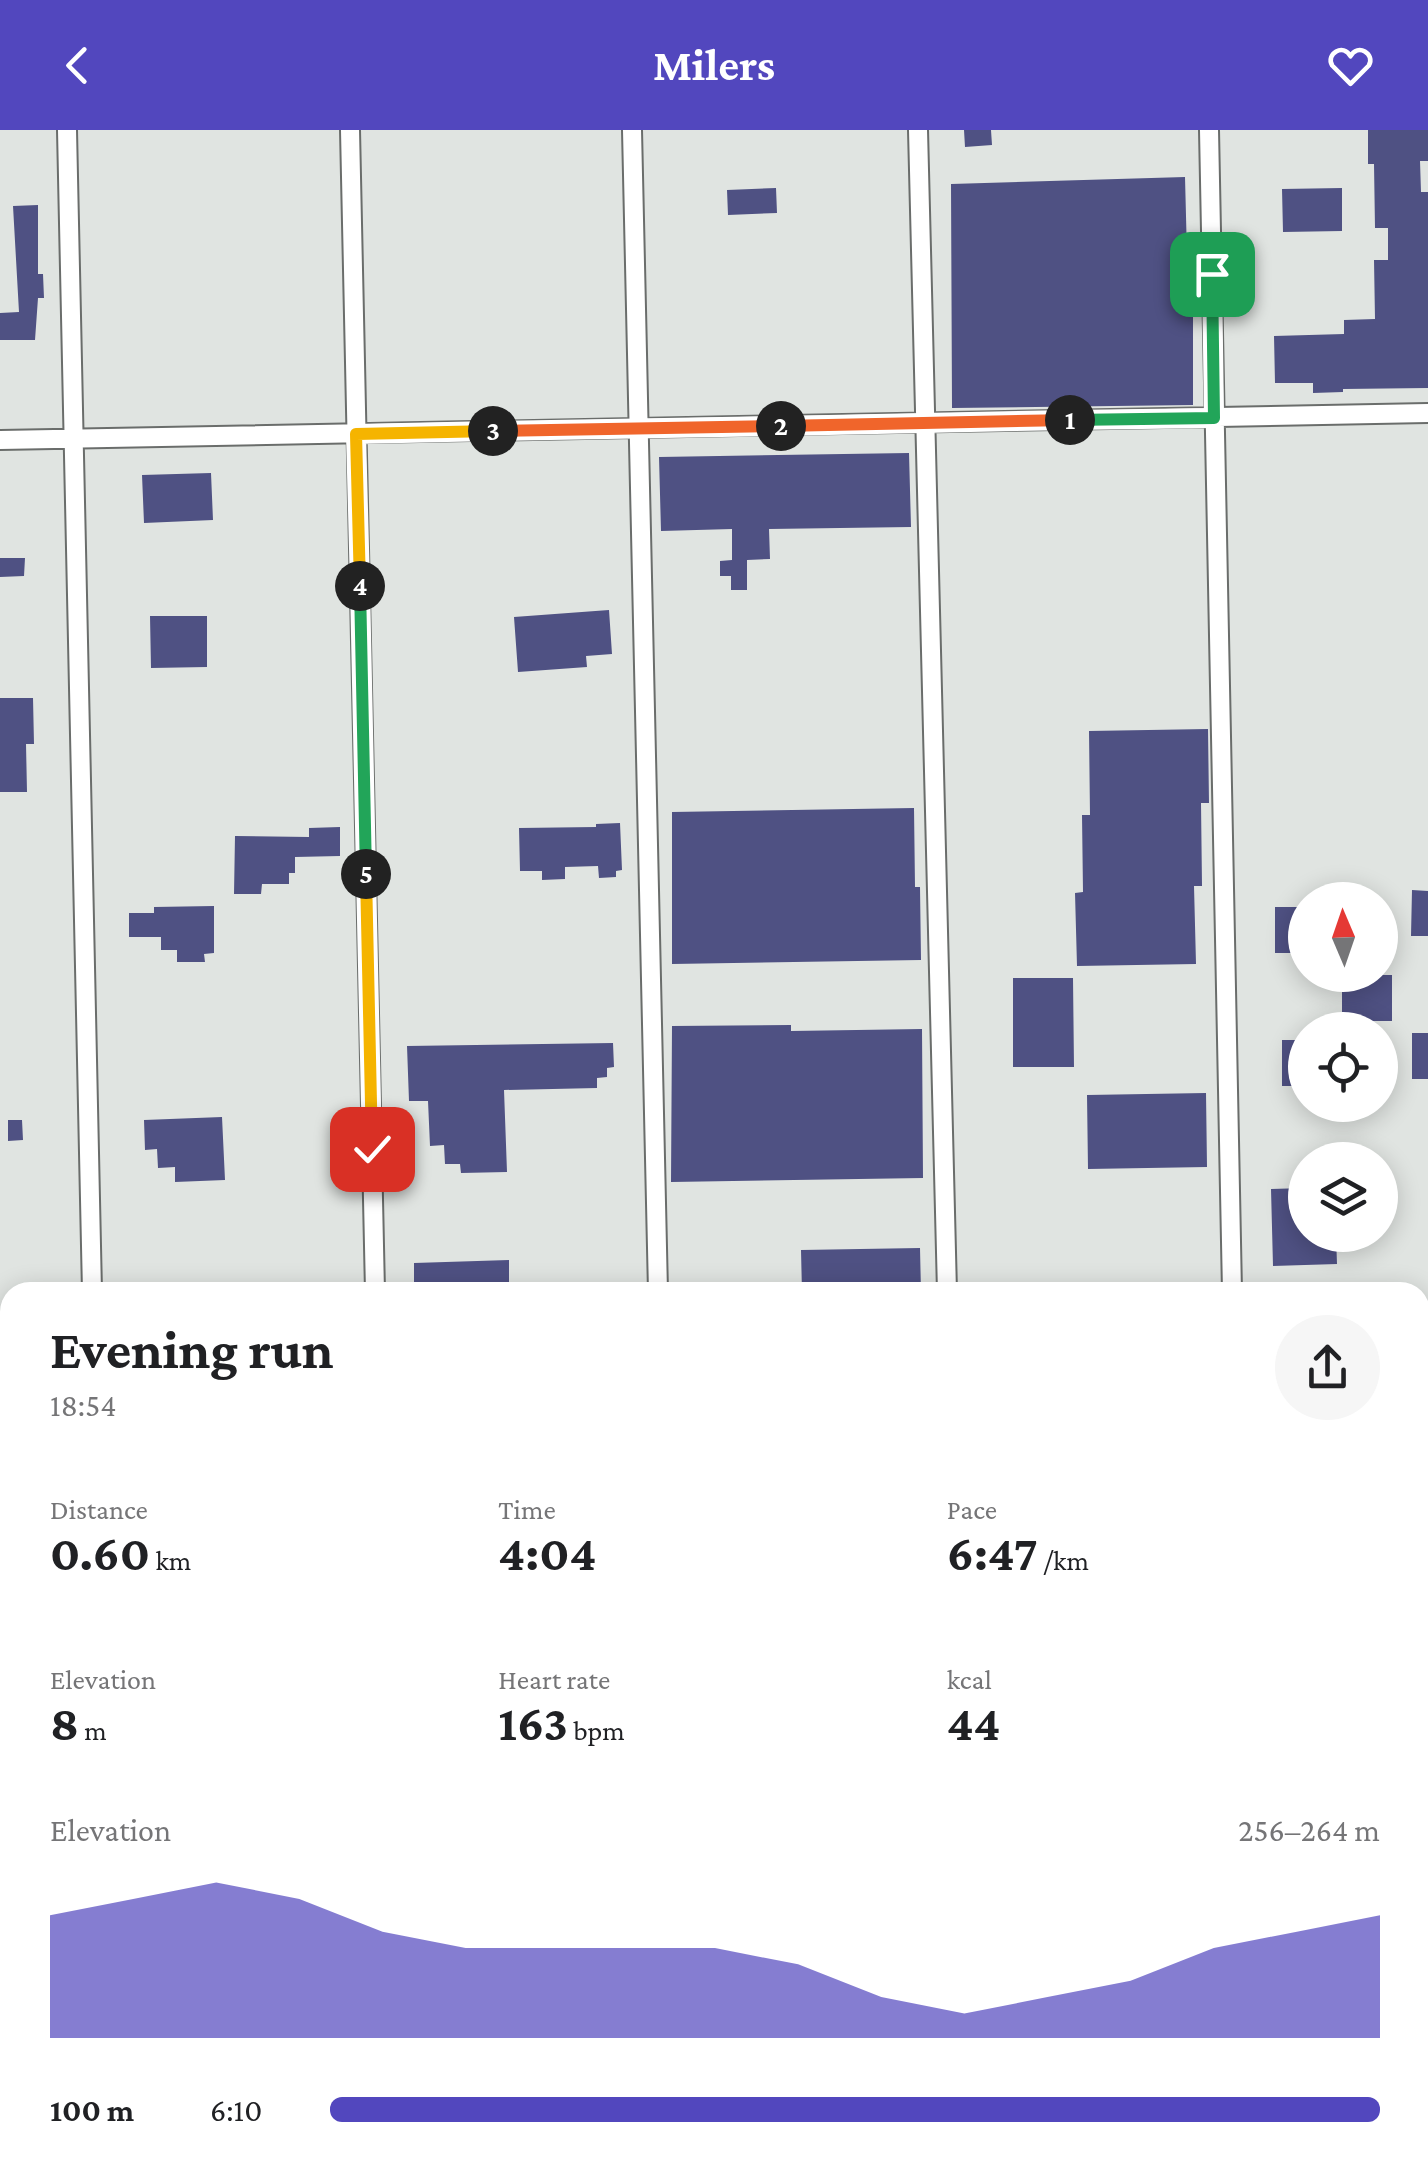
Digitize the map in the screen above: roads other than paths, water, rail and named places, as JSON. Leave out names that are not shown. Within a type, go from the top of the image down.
[{"type":"street","points":[[67,130],[92,1282]]},
{"type":"street","points":[[350,130],[375,1282]]},
{"type":"street","points":[[632,130],[658,1282]]},
{"type":"street","points":[[918,130],[947,1282]]},
{"type":"street","points":[[1209,130],[1232,1282]]},
{"type":"street","points":[[0,440],[1428,414]]}]
